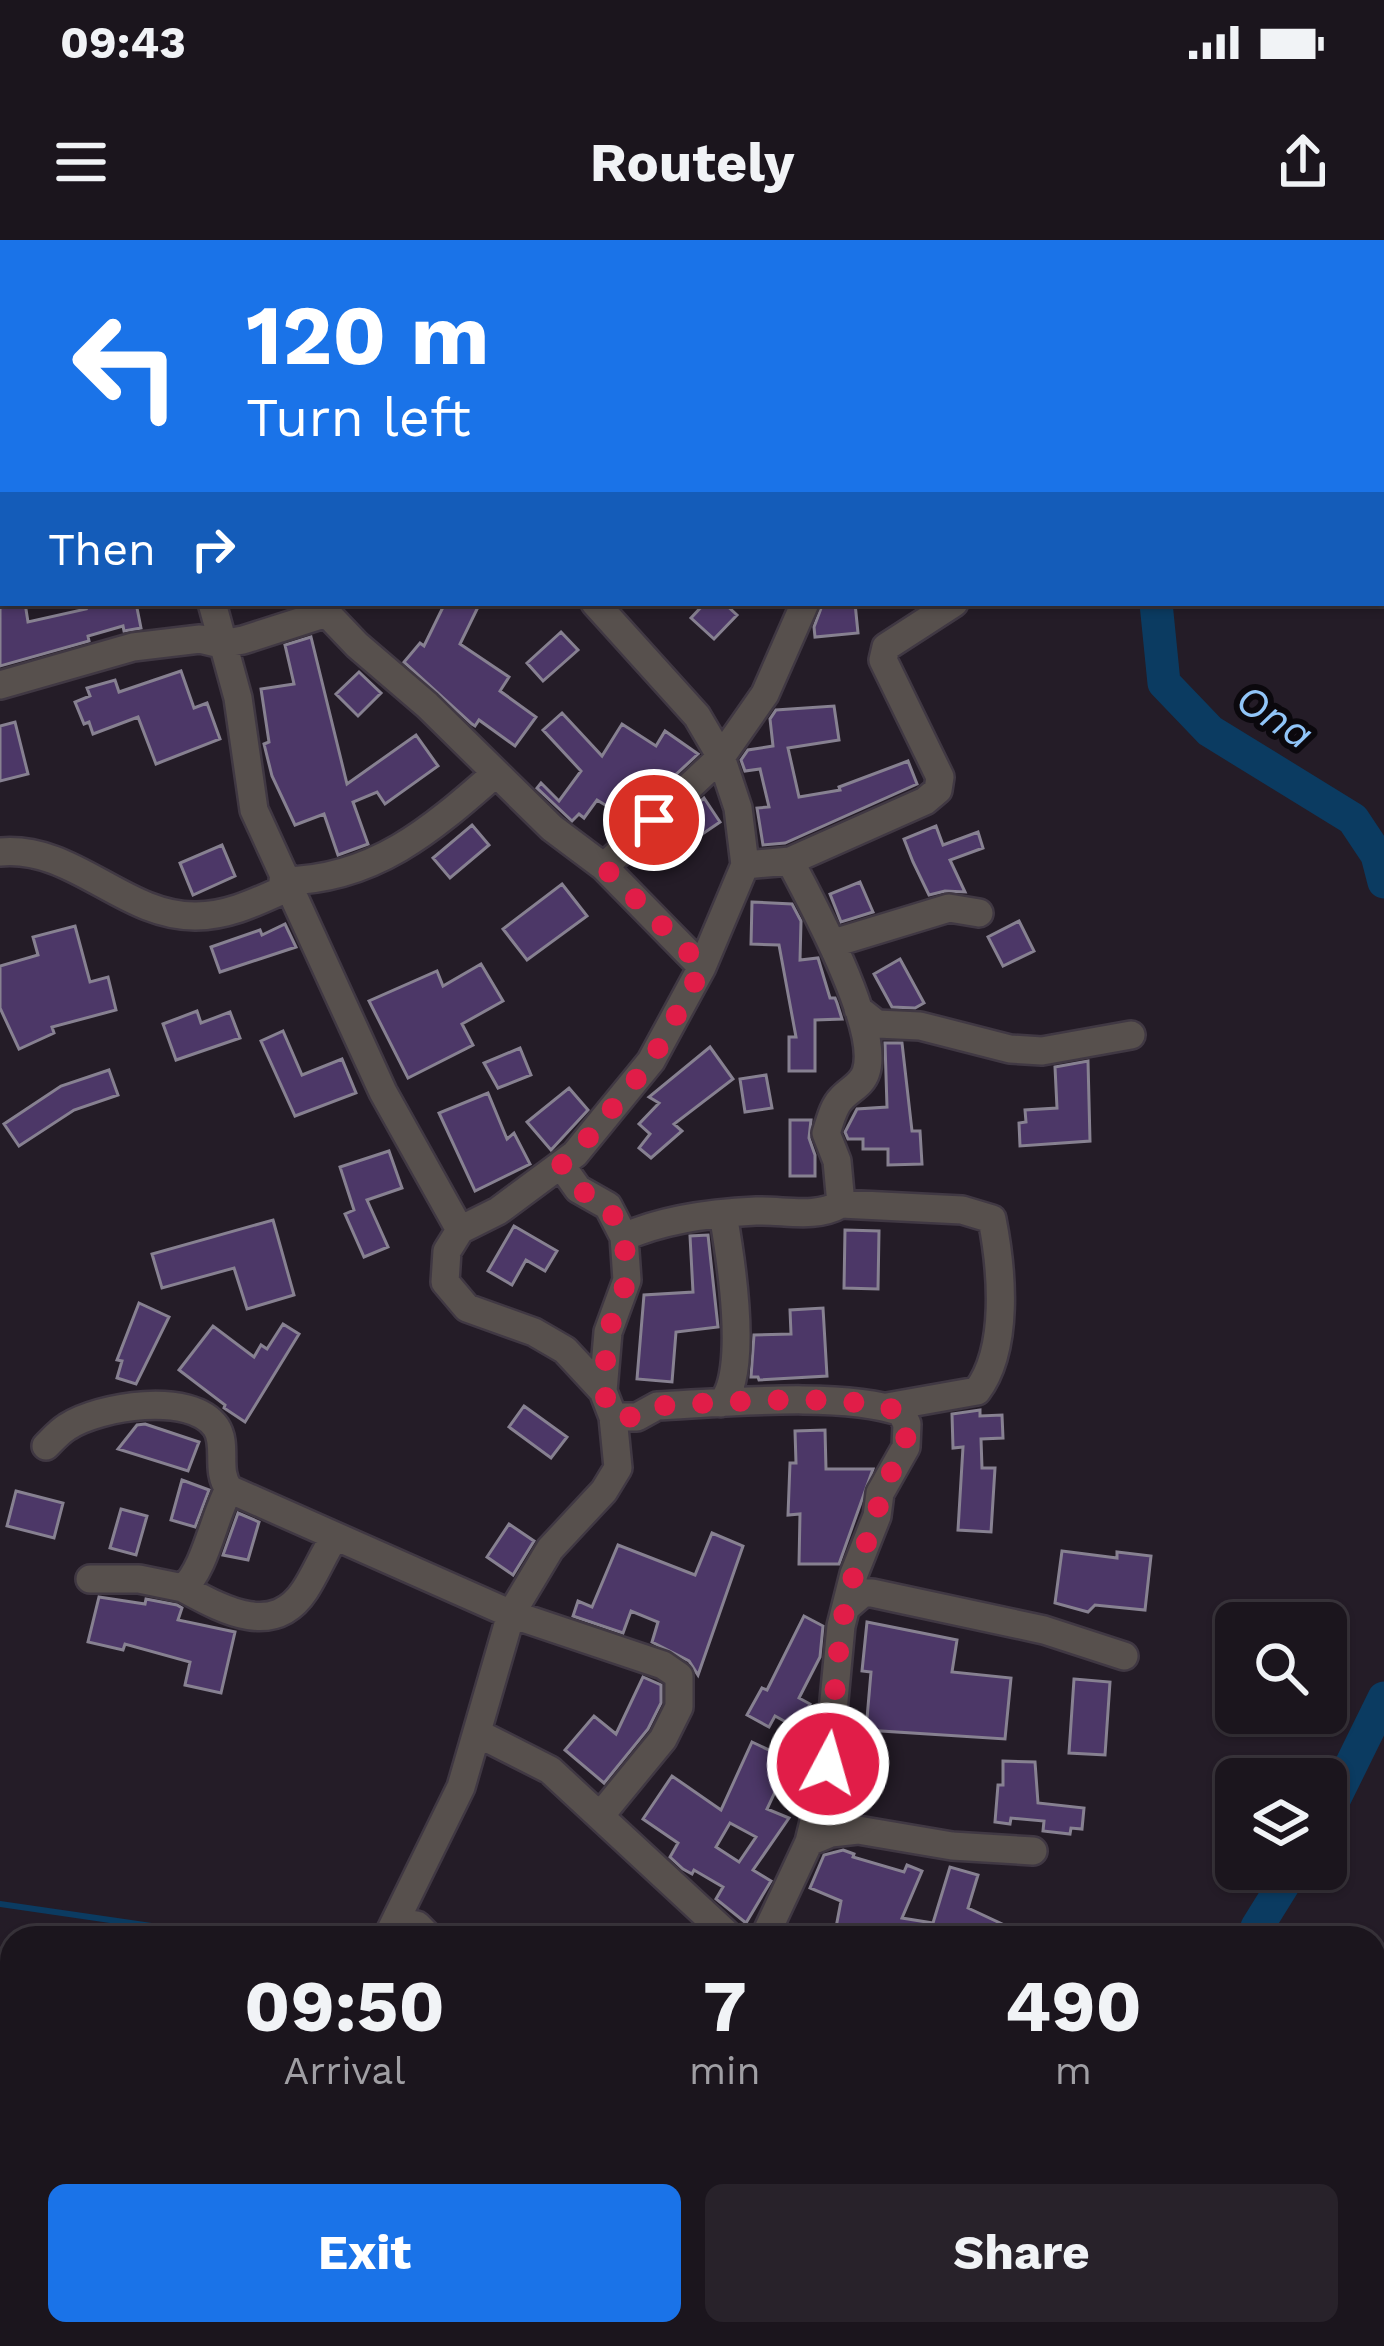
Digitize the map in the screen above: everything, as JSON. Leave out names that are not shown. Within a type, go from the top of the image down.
[{"type":"street","points":[[213,606],[238,698],[254,810],[383,1092],[460,1230]]},
{"type":"street","points":[[599,606],[697,716],[721,757],[738,808],[745,865],[703,967],[651,1061],[575,1154],[498,1210],[460,1230],[447,1252],[445,1282],[467,1308],[534,1332],[565,1350],[608,1404],[637,1417],[657,1406],[721,1403],[833,1402],[901,1412],[907,1424],[905,1447],[880,1493],[841,1626],[828,1764],[809,1843],[770,1926]]},
{"type":"street","points":[[604,867],[721,757],[765,694],[804,606]]},
{"type":"street","points":[[745,865],[790,861],[925,801],[938,790],[940,778],[883,660],[886,647],[949,606]]},
{"type":"street","points":[[0,685],[133,647],[200,639],[221,644],[320,608],[552,828],[604,867],[703,967]]},
{"type":"street","points":[[0,852],[49,858],[144,907],[196,916],[239,909],[285,884],[356,871],[425,835],[496,773]]},
{"type":"street","points":[[790,861],[834,943],[859,1009],[869,1064],[864,1079],[837,1102],[826,1133],[837,1161],[841,1204]]},
{"type":"street","points":[[834,943],[949,908],[979,913]]},
{"type":"street","points":[[859,1009],[877,1024],[920,1026],[1010,1049],[1042,1051],[1131,1035]]},
{"type":"street","points":[[394,1926],[461,1787],[511,1614],[550,1550],[604,1491],[618,1468],[608,1404],[608,1332],[627,1280],[624,1237],[608,1206],[578,1189],[561,1165]]},
{"type":"street","points":[[624,1237],[654,1223],[723,1214],[825,1213],[841,1204],[962,1210],[992,1219],[998,1249],[998,1314],[991,1372],[977,1391],[887,1407]]},
{"type":"street","points":[[721,1403],[730,1394],[735,1368],[736,1308],[723,1214]]},
{"type":"street","points":[[46,1446],[68,1426],[116,1408],[161,1405],[197,1411],[215,1426],[221,1440],[220,1470],[229,1490],[511,1614],[663,1665],[679,1676],[679,1707],[663,1739],[601,1816]]},
{"type":"street","points":[[183,1588],[199,1567],[214,1518],[229,1490]]},
{"type":"street","points":[[90,1579],[139,1579],[183,1588],[245,1617],[271,1616],[293,1605],[334,1538]]},
{"type":"street","points":[[849,1606],[862,1593],[872,1593],[1044,1630],[1124,1656]]},
{"type":"street","points":[[478,1728],[550,1771],[718,1926]]},
{"type":"street","points":[[478,1728],[513,1749]]},
{"type":"street","points":[[809,1843],[830,1833],[857,1830],[952,1846],[1033,1851]]},
{"type":"building","points":[[0,606],[25,606],[28,622],[85,606],[137,606],[141,628],[124,631],[123,626],[88,636],[89,641],[0,666]]},
{"type":"building","points":[[444,606],[479,606],[460,644],[509,677],[500,691],[536,717],[515,746],[479,720],[472,724],[404,662],[420,643],[424,646]]},
{"type":"building","points":[[702,606],[727,606],[737,615],[714,639],[691,618]]},
{"type":"building","points":[[822,606],[855,606],[858,633],[815,637]]},
{"type":"building","points":[[561,632],[578,650],[543,681],[527,663]]},
{"type":"building","points":[[311,637],[347,784],[416,735],[438,766],[385,804],[377,792],[353,802],[368,844],[338,855],[324,814],[295,825],[272,776],[264,744],[269,742],[261,689],[294,684],[285,645]]},
{"type":"building","points":[[181,671],[194,708],[207,703],[220,739],[156,764],[138,717],[93,734],[89,722],[84,724],[75,702],[90,696],[87,688],[115,680],[119,692]]},
{"type":"building","points":[[359,672],[381,693],[358,716],[336,694]]},
{"type":"building","points":[[834,706],[839,740],[788,748],[799,797],[840,790],[908,761],[917,784],[785,843],[763,845],[757,808],[769,807],[760,769],[745,771],[741,760],[748,750],[773,746],[770,719],[776,710]]},
{"type":"building","points":[[562,713],[602,756],[622,724],[656,746],[665,731],[698,754],[628,819],[597,800],[584,818],[579,814],[572,821],[537,788],[541,783],[559,801],[581,771],[543,730]]},
{"type":"building","points":[[15,722],[28,774],[0,781],[0,726]]},
{"type":"building","points":[[704,798],[720,822],[695,839],[681,819]]},
{"type":"building","points":[[472,825],[489,845],[450,878],[433,858]]},
{"type":"building","points":[[936,826],[943,845],[978,832],[983,848],[950,860],[965,892],[929,895],[913,862],[904,839]]},
{"type":"building","points":[[222,845],[235,876],[193,895],[180,863]]},
{"type":"building","points":[[860,882],[873,912],[841,922],[830,894]]},
{"type":"building","points":[[562,884],[587,916],[527,960],[503,929]]},
{"type":"building","points":[[752,902],[792,904],[801,921],[800,960],[818,958],[830,998],[837,1003],[842,1019],[815,1020],[815,1071],[789,1071],[789,1037],[796,1037],[779,945],[751,944]]},
{"type":"building","points":[[1019,921],[1034,951],[1003,966],[988,937]]},
{"type":"building","points":[[285,924],[296,947],[220,972],[211,947],[260,930],[262,935]]},
{"type":"building","points":[[75,926],[90,982],[108,977],[116,1010],[52,1027],[54,1033],[19,1049],[0,1008],[0,966],[38,955],[33,937]]},
{"type":"building","points":[[900,959],[924,1003],[915,1008],[892,1007],[874,974]]},
{"type":"building","points":[[481,964],[503,1001],[462,1024],[473,1045],[408,1078],[369,1001],[437,971],[443,986]]},
{"type":"building","points":[[197,1011],[201,1023],[230,1012],[240,1038],[176,1060],[163,1024]]},
{"type":"building","points":[[283,1031],[302,1075],[342,1059],[356,1093],[295,1116],[261,1041]]},
{"type":"building","points":[[885,1043],[902,1043],[912,1131],[920,1131],[922,1164],[888,1165],[888,1149],[863,1149],[863,1139],[848,1139],[845,1132],[857,1109],[887,1107]]},
{"type":"building","points":[[710,1047],[733,1079],[674,1124],[682,1131],[651,1158],[639,1148],[650,1134],[639,1124],[659,1103],[649,1097]]},
{"type":"building","points":[[520,1048],[531,1075],[498,1088],[484,1063]]},
{"type":"building","points":[[1088,1061],[1090,1141],[1020,1146],[1019,1123],[1026,1122],[1025,1110],[1057,1108],[1055,1067]]},
{"type":"building","points":[[109,1070],[118,1095],[74,1110],[19,1146],[4,1124],[61,1086]]},
{"type":"building","points":[[766,1075],[772,1108],[745,1112],[740,1079]]},
{"type":"building","points":[[569,1088],[588,1110],[551,1150],[527,1122]]},
{"type":"building","points":[[488,1093],[507,1139],[514,1133],[530,1164],[475,1191],[439,1113]]},
{"type":"building","points":[[790,1120],[811,1120],[815,1176],[790,1176]]},
{"type":"building","points":[[389,1151],[402,1188],[367,1200],[388,1247],[364,1257],[345,1214],[354,1210],[340,1167]]},
{"type":"building","points":[[273,1220],[294,1295],[247,1309],[234,1268],[162,1288],[152,1254]]},
{"type":"building","points":[[514,1226],[557,1251],[545,1271],[526,1260],[512,1285],[488,1271]]},
{"type":"building","points":[[845,1230],[879,1231],[878,1289],[844,1288]]},
{"type":"building","points":[[708,1235],[718,1327],[676,1332],[672,1382],[637,1379],[644,1295],[693,1292],[690,1236]]},
{"type":"building","points":[[139,1303],[169,1317],[136,1384],[117,1378],[122,1361],[117,1360]]},
{"type":"building","points":[[823,1308],[827,1376],[751,1377],[754,1335],[791,1334],[790,1310]]},
{"type":"building","points":[[283,1324],[299,1334],[245,1422],[179,1370],[213,1326],[254,1357],[261,1345],[267,1349]]},
{"type":"building","points":[[524,1406],[567,1437],[551,1458],[509,1427]]},
{"type":"building","points":[[980,1410],[980,1416],[1002,1415],[1003,1438],[981,1439],[982,1468],[995,1468],[991,1532],[958,1530],[963,1447],[953,1448],[952,1414]]},
{"type":"building","points":[[137,1425],[199,1442],[188,1471],[118,1449]]},
{"type":"building","points":[[825,1430],[826,1469],[873,1469],[839,1564],[799,1564],[800,1514],[788,1515],[790,1463],[796,1463],[795,1431]]},
{"type":"building","points":[[182,1480],[209,1490],[195,1527],[171,1520]]},
{"type":"building","points":[[16,1491],[63,1503],[54,1538],[7,1526]]},
{"type":"building","points":[[121,1509],[147,1516],[136,1555],[110,1548]]},
{"type":"building","points":[[238,1513],[259,1522],[248,1560],[223,1555]]},
{"type":"building","points":[[509,1524],[534,1541],[513,1575],[487,1557]]},
{"type":"building","points":[[712,1533],[743,1546],[698,1675],[689,1661],[652,1642],[658,1622],[631,1611],[623,1633],[573,1616],[578,1601],[592,1607],[618,1545],[695,1575]]},
{"type":"building","points":[[1062,1551],[1117,1558],[1117,1552],[1151,1556],[1145,1610],[1095,1605],[1088,1612],[1055,1603]]},
{"type":"building","points":[[99,1597],[177,1605],[182,1608],[178,1620],[235,1632],[221,1693],[185,1685],[190,1662],[125,1644],[123,1650],[88,1642]]},
{"type":"building","points":[[804,1616],[823,1626],[820,1657],[799,1698],[810,1704],[797,1728],[775,1716],[769,1727],[747,1715],[762,1688],[767,1690]]},
{"type":"building","points":[[867,1622],[957,1640],[952,1672],[1011,1678],[1005,1739],[866,1730],[871,1672],[862,1671]]},
{"type":"building","points":[[643,1677],[661,1685],[661,1703],[648,1729],[604,1783],[565,1750],[594,1716],[616,1734]]},
{"type":"building","points":[[1074,1679],[1110,1682],[1105,1755],[1069,1753]]},
{"type":"building","points":[[752,1742],[790,1760],[767,1809],[789,1818],[753,1870],[771,1881],[746,1923],[716,1899],[723,1887],[694,1870],[692,1874],[683,1869],[670,1857],[678,1843],[643,1819],[672,1776],[721,1810]],"holes":[[[730,1823],[756,1837],[739,1862],[716,1847]]]},
{"type":"building","points":[[1003,1761],[1035,1762],[1038,1803],[1084,1808],[1082,1829],[1071,1828],[1070,1834],[1043,1831],[1044,1821],[1011,1818],[1010,1824],[995,1822]]},
{"type":"building","points":[[843,1850],[904,1872],[907,1865],[922,1871],[902,1918],[933,1923],[950,1867],[978,1875],[968,1908],[1006,1926],[836,1926],[841,1901],[810,1888],[824,1855]]},
{"type":"waterway","name":"Ona","points":[[1156,606],[1164,683],[1210,731],[1353,819],[1377,855],[1384,882]]},
{"type":"waterway","name":"Ona","points":[[1347,1773],[1384,1698]]},
{"type":"waterway","name":"Ona","points":[[1258,1926],[1280,1890]]},
{"type":"waterway","points":[[0,1904],[151,1926]]},
{"type":"route","points":[[654,820],[604,867],[703,967],[651,1061],[561,1165],[578,1189],[608,1206],[624,1237],[627,1280],[608,1332],[603,1391],[613,1417],[637,1417],[657,1406],[833,1402],[884,1406],[901,1412],[907,1424],[905,1447],[880,1493],[841,1626],[828,1764]]}]
